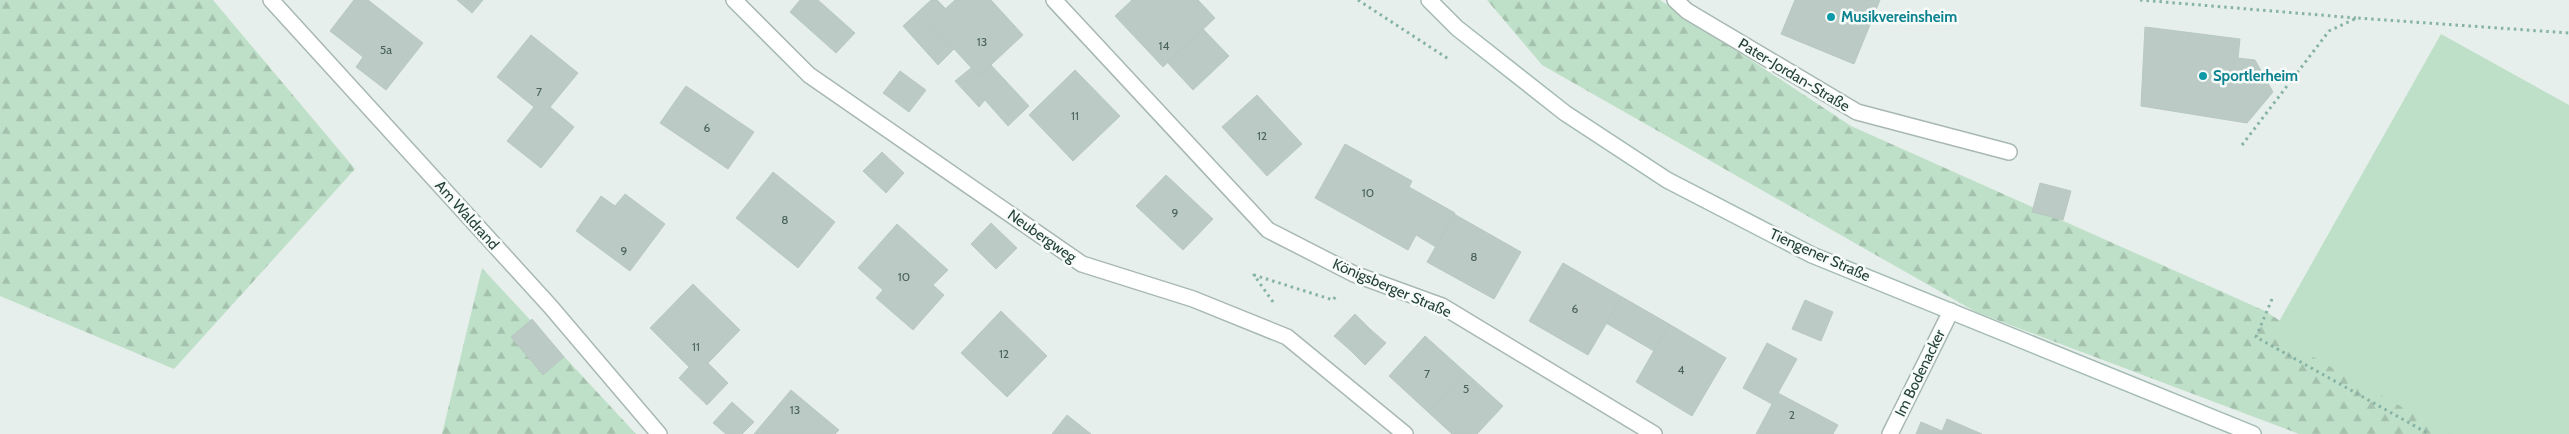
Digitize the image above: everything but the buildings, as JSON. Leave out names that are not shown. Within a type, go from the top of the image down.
[{"type":"street","name":"Am Waldrand","points":[[271,0],[550,306],[659,434]]},
{"type":"street","name":"Neubergweg","points":[[734,0],[808,75],[1082,264],[1192,299],[1286,337],[1405,434]]},
{"type":"street","name":"Königsberger Straße","points":[[1054,0],[1268,230],[1354,274],[1442,306],[1654,434]]},
{"type":"street","name":"Tiengener Straße","points":[[1429,0],[1457,28],[1565,113],[1666,180],[1812,255],[2253,434]]},
{"type":"street","name":"Pater-Jordan-Straße","points":[[1675,0],[1687,11],[1856,112],[2009,152]]},
{"type":"street","name":"Im Bodenacker","points":[[1890,434],[1951,311]]},
{"type":"path","points":[[2140,0],[2357,18],[2569,32]]},
{"type":"path","points":[[2242,145],[2329,31],[2357,18]]},
{"type":"path","points":[[1286,337],[1290,326],[1254,275],[1333,300],[1354,274]]},
{"type":"path","points":[[2272,299],[2256,337],[2429,434]]},
{"type":"green space","points":[[0,0],[213,0],[355,169],[174,369],[0,296]]},
{"type":"green space","points":[[1487,0],[1660,0],[1851,126],[2265,311],[2454,434],[2299,434],[1976,312],[1542,65]]},
{"type":"green space","points":[[2441,34],[2569,105],[2569,434],[2450,434],[2272,334]]},
{"type":"green space","points":[[482,268],[636,434],[442,434]]},
{"type":"place","name":"Musikvereinsheim","points":[[1831,17]]},
{"type":"place","name":"Sportlerheim","points":[[2203,76]]}]
